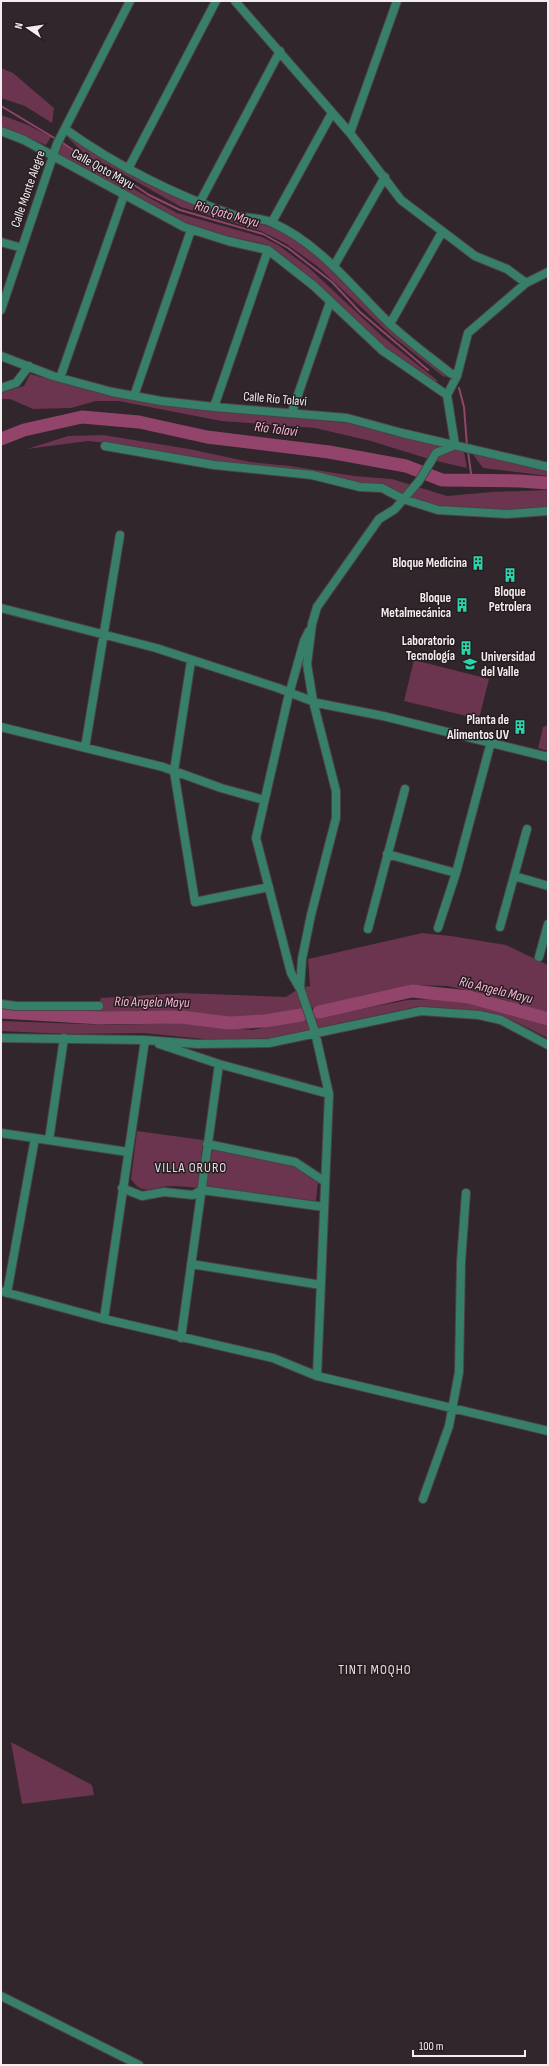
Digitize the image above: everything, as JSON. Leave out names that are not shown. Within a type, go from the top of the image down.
[{"type":"street","name":"Calle Monte Alegre","points":[[1,310],[56,144],[130,1]]},
{"type":"street","points":[[128,169],[216,1]]},
{"type":"street","points":[[236,1],[350,133],[401,200],[476,256],[507,269],[526,284]]},
{"type":"street","points":[[350,133],[398,1]]},
{"type":"street","points":[[200,202],[280,51]]},
{"type":"street","points":[[272,222],[332,113]]},
{"type":"street","name":"Calle Qoto Mayu","points":[[1,131],[24,140],[191,230],[268,250]]},
{"type":"street","points":[[63,132],[128,169],[200,202],[236,216],[272,222],[306,243],[334,266],[390,324],[450,373],[457,376]]},
{"type":"street","points":[[334,266],[385,178]]},
{"type":"street","points":[[60,378],[124,195]]},
{"type":"street","points":[[134,396],[191,230]]},
{"type":"street","points":[[390,324],[442,232]]},
{"type":"street","points":[[1,242],[22,248]]},
{"type":"street","points":[[214,406],[268,250],[314,286],[383,351],[447,395]]},
{"type":"street","points":[[317,1376],[324,1181],[329,1094],[315,1032],[300,988],[292,973],[256,838],[290,692],[304,641],[312,624],[317,607],[378,519],[395,509],[419,481],[436,453],[454,445],[447,395],[457,376],[468,333],[526,284],[548,272]]},
{"type":"street","points":[[292,412],[330,302]]},
{"type":"street","name":"Calle Río Tolavi","points":[[1,356],[60,378],[134,396],[214,406],[348,418],[548,467]]},
{"type":"street","points":[[1,388],[16,384],[29,366]]},
{"type":"street","points":[[105,446],[214,465],[312,475],[360,487],[382,488],[403,499],[438,510],[507,514],[548,511]]},
{"type":"street","points":[[85,748],[105,635],[120,535]]},
{"type":"street","points":[[1,610],[156,648],[313,701],[491,742],[548,757]]},
{"type":"street","points":[[300,988],[302,959],[311,915],[336,818],[336,791],[313,701],[307,664],[312,624]]},
{"type":"street","points":[[191,661],[174,771],[195,902],[269,886]]},
{"type":"street","points":[[1,727],[174,771],[264,800]]},
{"type":"street","points":[[438,928],[456,873],[491,742]]},
{"type":"street","points":[[368,929],[405,789]]},
{"type":"street","points":[[500,926],[528,829]]},
{"type":"street","points":[[387,854],[456,873]]},
{"type":"street","points":[[514,876],[548,886]]},
{"type":"street","points":[[539,957],[548,924]]},
{"type":"street","points":[[1,1004],[16,1006],[98,1006]]},
{"type":"street","points":[[1,1038],[145,1040],[197,1044],[261,1043],[354,1026],[421,1010],[479,1015],[501,1020],[548,1045]]},
{"type":"street","points":[[49,1140],[64,1038]]},
{"type":"street","points":[[145,1040],[219,1064],[329,1094]]},
{"type":"street","points":[[104,1320],[122,1188],[145,1040]]},
{"type":"street","points":[[181,1338],[219,1064]]},
{"type":"street","points":[[1,1133],[128,1152]]},
{"type":"street","points":[[35,1138],[4,1292],[104,1320],[273,1358],[317,1376],[386,1391],[451,1409],[548,1431]]},
{"type":"street","points":[[207,1144],[295,1162],[324,1181]]},
{"type":"street","points":[[122,1188],[142,1196],[164,1192],[193,1195],[202,1190],[324,1207]]},
{"type":"street","points":[[423,1499],[449,1426],[459,1372],[461,1262],[466,1193]]},
{"type":"street","points":[[191,1264],[321,1285]]},
{"type":"street","points":[[1,1996],[139,2065]]},
{"type":"shaded area","points":[[1,68],[13,73],[54,108],[52,123],[25,106],[1,98]]},
{"type":"shaded area","points":[[1,115],[28,125],[51,137],[46,145],[1,126]]},
{"type":"shaded area","points":[[66,136],[116,167],[174,194],[231,217],[275,228],[306,246],[449,375],[444,377],[392,336],[317,266],[285,243],[261,231],[181,207],[111,167],[88,157]]},
{"type":"shaded area","points":[[62,142],[85,162],[177,213],[262,237],[278,245],[308,267],[383,337],[438,381],[433,383],[384,349],[317,283],[269,245],[218,234],[178,220],[56,154]]},
{"type":"shaded area","points":[[30,374],[132,400],[207,410],[348,423],[392,435],[452,445],[464,452],[467,468],[432,460],[371,441],[315,428],[221,421],[119,401],[96,401],[71,408],[33,409],[10,399],[1,399],[1,393],[24,386]]},
{"type":"shaded area","points":[[103,435],[189,449],[250,462],[290,466],[354,476],[392,479],[447,496],[492,492],[548,490],[548,509],[504,510],[432,505],[382,485],[361,484],[325,475],[272,467],[247,466],[173,456],[123,445],[88,441],[27,449],[68,436]]},
{"type":"shaded area","points":[[471,452],[548,469],[548,476],[483,468]]},
{"type":"shaded area","points":[[414,660],[489,679],[479,719],[404,701]]},
{"type":"shaded area","points":[[548,725],[548,751],[538,748],[543,727]]},
{"type":"shaded area","points":[[422,933],[506,945],[548,965],[548,1014],[499,998],[448,986],[412,985],[329,1005],[267,1016],[234,1018],[177,1012],[119,1017],[97,1012],[101,998],[181,993],[286,997],[300,988],[310,986],[308,959]]},
{"type":"shaded area","points":[[435,999],[468,1002],[546,1024],[548,1025],[548,1038],[506,1017],[488,1012],[420,1006],[271,1038],[215,1040],[143,1033],[67,1034],[1,1031],[1,1021],[110,1025],[177,1023],[252,1030],[408,1000]]},
{"type":"shaded area","points":[[137,1131],[203,1140],[198,1188],[166,1186],[145,1190],[136,1185],[131,1179]]},
{"type":"shaded area","points":[[212,1150],[293,1165],[318,1181],[316,1201],[206,1186]]},
{"type":"shaded area","points":[[11,1742],[92,1785],[94,1795],[22,1804]]},
{"type":"waterway","name":"Rio Qoto Mayu","points":[[1,106],[56,139]]},
{"type":"waterway","name":"Rio Qoto Mayu","points":[[60,141],[86,159],[118,174],[149,195],[180,210],[263,234],[288,248],[332,282],[360,312],[428,370]]},
{"type":"waterway","points":[[459,388],[464,407],[467,446]]},
{"type":"waterway","name":"Río Tolavi","points":[[1,439],[24,430],[82,417],[139,422],[207,437],[329,452],[406,466],[442,480],[520,481],[548,483]]},
{"type":"waterway","points":[[468,451],[472,481]]},
{"type":"waterway","name":"Río Angela Mayu","points":[[319,1012],[412,991],[469,997],[548,1019]]},
{"type":"waterway","name":"Río Angela Mayu","points":[[1,1012],[101,1018],[181,1017],[229,1023],[265,1021],[301,1015]]},
{"type":"place","name":"Bloque Medicina","points":[[478,563]]},
{"type":"place","name":"Bloque Petrolera","points":[[510,575]]},
{"type":"place","name":"Bloque Metalmecánica","points":[[462,605]]},
{"type":"place","name":"Laboratorio Tecnología","points":[[466,648]]},
{"type":"place","name":"Universidad del Valle","points":[[470,664]]},
{"type":"place","name":"Planta de Alimentos UV","points":[[520,727]]},
{"type":"district","name":"VILLA ORURO","points":[[191,1167]]},
{"type":"district","name":"TINTI MOQHO","points":[[375,1669]]}]
